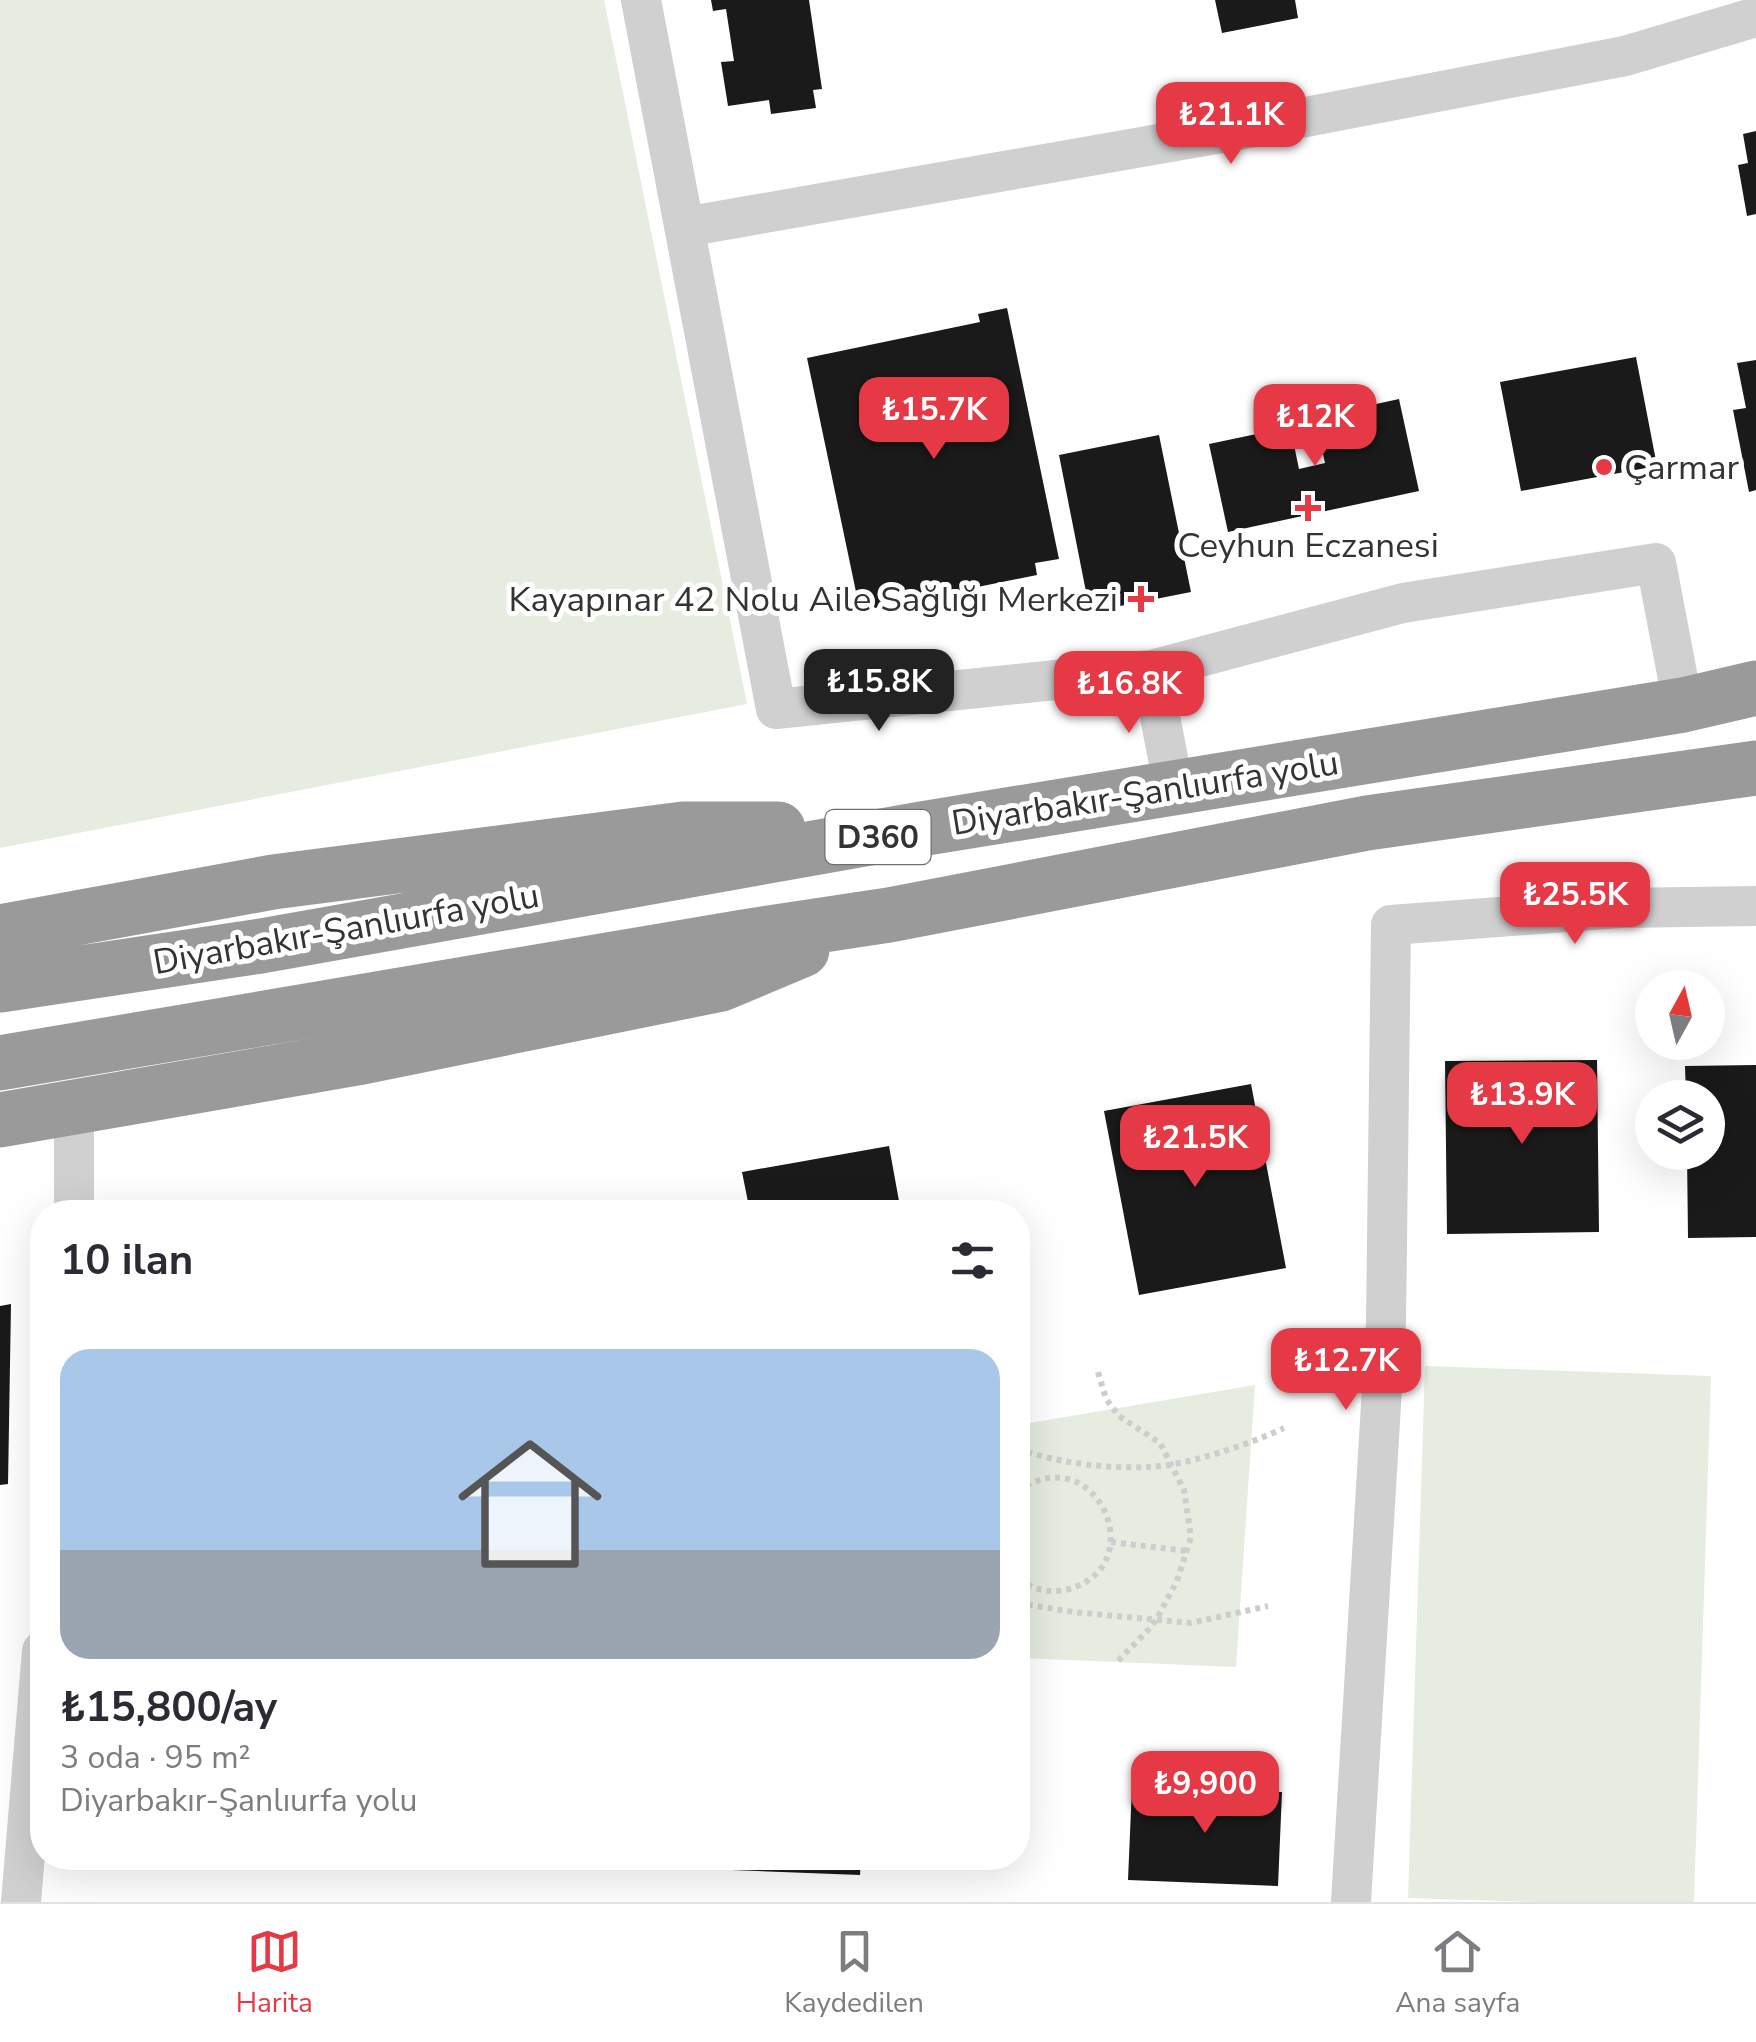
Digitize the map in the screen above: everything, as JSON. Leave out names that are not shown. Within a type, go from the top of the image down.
[{"type":"highway","name":"Diyarbakır-Şanlıurfa yolu","points":[[0,985],[261,946],[921,830],[1683,705],[1756,688]]},
{"type":"highway","name":"Diyarbakır-Şanlıurfa yolu","points":[[0,1063],[889,915],[1367,823],[1756,768]]},
{"type":"highway","points":[[0,932],[273,882],[684,829],[921,830]]},
{"type":"highway","points":[[0,1120],[358,1058],[720,984],[889,915]]},
{"type":"street","points":[[641,0],[776,709],[1151,670],[1403,603],[1656,562],[1683,705]]},
{"type":"street","points":[[685,227],[1233,131],[1625,56],[1756,17]]},
{"type":"street","points":[[1151,670],[1174,789]]},
{"type":"street","points":[[1351,1902],[1386,1322],[1390,926],[1620,908],[1756,906]]},
{"type":"street","points":[[74,1107],[74,1200]]},
{"type":"street","points":[[21,1902],[30,1794]]},
{"type":"path","points":[[1098,1372],[1106,1399],[1119,1416],[1160,1443],[1184,1490],[1191,1536],[1177,1581],[1152,1628],[1117,1662]]},
{"type":"path","points":[[1030,1453],[1149,1468],[1260,1439],[1284,1428]]},
{"type":"path","points":[[1030,1483],[1056,1477],[1091,1491],[1103,1505],[1110,1523],[1111,1542],[1094,1576],[1078,1586],[1060,1592],[1030,1585]]},
{"type":"path","points":[[1111,1542],[1186,1551]]},
{"type":"path","points":[[1030,1605],[1191,1622],[1268,1606]]},
{"type":"shaded area","points":[[0,0],[604,0],[747,704],[0,848]]},
{"type":"shaded area","points":[[1425,1366],[1711,1376],[1694,1902],[1408,1898]]},
{"type":"shaded area","points":[[1255,1385],[1236,1667],[1030,1658],[1030,1423]]},
{"type":"building","points":[[711,0],[809,0],[822,89],[813,90],[816,108],[771,114],[769,100],[728,106],[721,62],[734,61],[726,9],[713,11]]},
{"type":"building","points":[[1215,0],[1295,0],[1298,18],[1222,33]]},
{"type":"building","points":[[1756,131],[1756,214],[1747,216],[1738,165],[1748,163],[1743,134]]},
{"type":"building","points":[[1007,308],[1059,559],[1035,563],[1037,575],[860,611],[807,358],[980,322],[978,314]]},
{"type":"building","points":[[1636,357],[1657,466],[1521,491],[1500,382]]},
{"type":"building","points":[[1756,360],[1756,490],[1749,492],[1733,410],[1746,408],[1737,363]]},
{"type":"building","points":[[1399,399],[1419,491],[1228,532],[1209,444],[1275,430],[1278,442],[1293,440],[1299,469],[1325,463],[1318,432],[1339,428],[1335,413]]},
{"type":"building","points":[[1159,435],[1191,592],[1090,612],[1059,455]]},
{"type":"building","points":[[1597,1060],[1599,1232],[1447,1234],[1445,1061]]},
{"type":"building","points":[[1756,1065],[1756,1237],[1688,1238],[1687,1170],[1725,1170],[1725,1080],[1685,1080],[1685,1066]]},
{"type":"building","points":[[1251,1084],[1286,1268],[1139,1295],[1104,1111]]},
{"type":"building","points":[[889,1146],[899,1200],[748,1200],[742,1172]]},
{"type":"building","points":[[11,1304],[8,1484],[0,1485],[0,1306]]},
{"type":"building","points":[[1132,1786],[1282,1792],[1278,1886],[1128,1880]]},
{"type":"building","points":[[732,1870],[860,1870],[860,1875]]},
{"type":"place","name":"Çarmar","points":[[1604,467]]},
{"type":"place","name":"Ceyhun Eczanesi","points":[[1308,508]]},
{"type":"place","name":"Kayapınar 42 Nolu Aile Sağlığı Merkezi","points":[[1141,599]]}]
